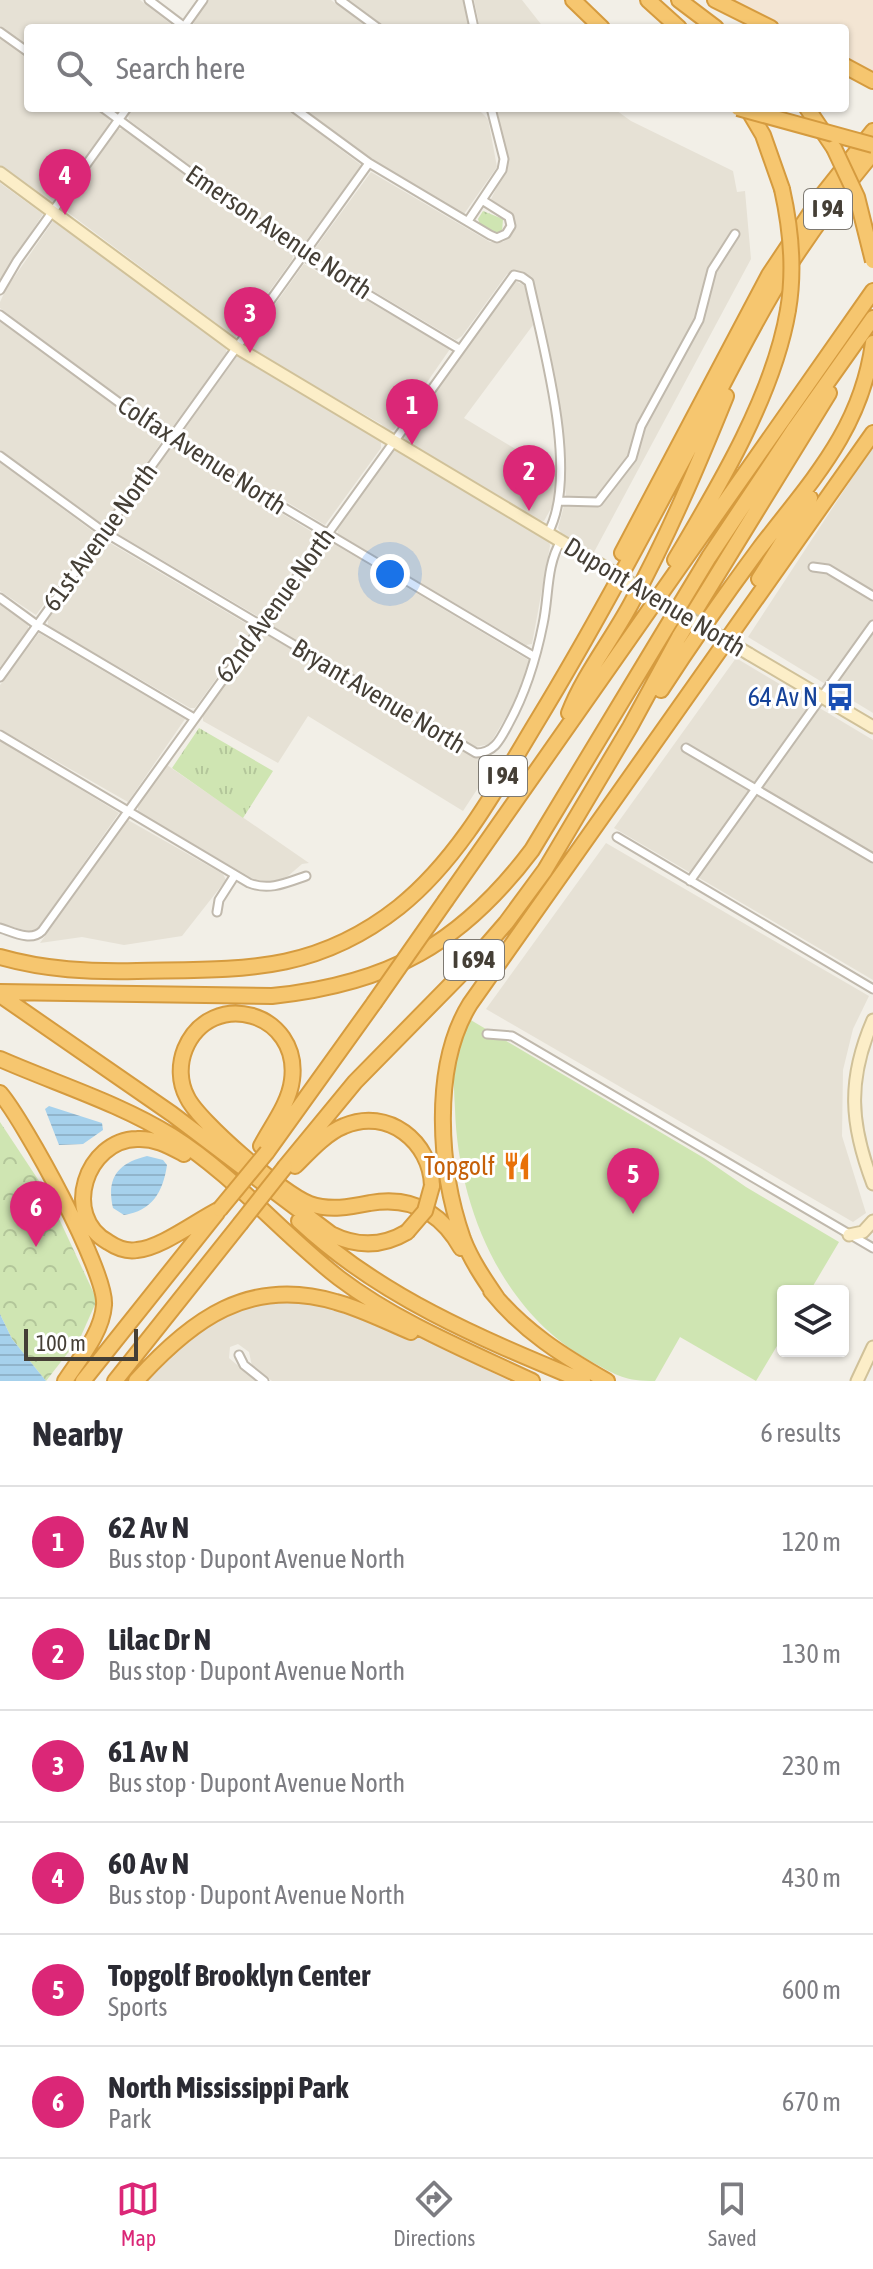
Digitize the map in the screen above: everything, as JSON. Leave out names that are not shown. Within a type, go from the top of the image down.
[{"type":"highway","points":[[573,0],[598,24]]},
{"type":"highway","points":[[648,0],[675,24]]},
{"type":"highway","points":[[679,0],[711,24]]},
{"type":"highway","points":[[715,0],[763,24]]},
{"type":"highway","points":[[849,68],[873,81]]},
{"type":"highway","points":[[617,655],[692,532],[747,426],[774,367],[788,310],[792,256],[789,222],[782,189],[763,135],[749,112]]},
{"type":"highway","points":[[753,112],[873,145]]},
{"type":"highway","points":[[810,112],[834,148],[857,197],[873,261]]},
{"type":"highway","points":[[567,672],[571,650],[769,275],[823,194],[873,131]]},
{"type":"highway","name":"I 94","points":[[0,957],[46,967],[90,971],[232,970],[291,961],[358,935],[400,906],[429,880],[453,852],[494,792],[567,672],[788,268],[838,195],[873,153]]},
{"type":"highway","points":[[560,736],[577,692],[618,628],[653,561],[741,362],[788,268]]},
{"type":"highway","points":[[772,435],[873,279]]},
{"type":"highway","name":"I 694","points":[[81,1374],[253,1170],[264,1149],[374,1003],[873,291]]},
{"type":"highway","name":"I 94","points":[[0,993],[272,996],[318,990],[387,971],[437,944],[467,922],[500,890],[532,850],[709,557],[803,415],[873,318]]},
{"type":"highway","name":"I 694","points":[[115,1381],[355,1082],[467,968],[506,923],[545,870],[679,637],[873,326]]},
{"type":"highway","points":[[653,744],[798,517],[846,430],[866,377],[873,343]]},
{"type":"highway","points":[[630,727],[658,694],[730,588],[823,469],[846,430]]},
{"type":"highway","points":[[497,1298],[467,1247],[450,1190],[444,1104],[449,1049],[456,1030],[470,1004],[873,433]]},
{"type":"highway","points":[[0,993],[172,1114],[331,1234],[354,1243],[384,1242],[407,1232],[425,1211],[432,1186],[427,1160],[416,1142],[397,1128],[377,1122],[342,1126],[287,1170]]},
{"type":"highway","points":[[264,1149],[288,1095],[293,1071],[291,1052],[281,1035],[263,1020],[244,1014],[220,1016],[196,1033],[182,1060],[182,1082],[186,1095],[206,1121],[285,1190],[304,1201],[331,1208],[397,1201],[413,1203],[425,1209],[449,1229],[478,1275],[519,1322],[547,1344],[607,1381]]},
{"type":"highway","points":[[0,1059],[122,1110],[170,1135],[210,1164],[336,1275],[376,1303],[530,1381]]},
{"type":"highway","points":[[0,1093],[26,1132],[100,1279],[104,1301],[101,1320],[81,1374],[65,1381]]},
{"type":"highway","points":[[220,1209],[163,1242],[133,1251],[115,1247],[94,1232],[84,1212],[83,1191],[89,1171],[103,1153],[123,1141],[147,1139],[167,1145],[196,1161],[277,1223]]},
{"type":"highway","points":[[282,1198],[307,1228],[385,1288],[452,1323],[583,1381]]},
{"type":"highway","points":[[136,1381],[172,1343],[208,1316],[252,1299],[291,1295],[325,1299],[352,1307],[530,1381]]},
{"type":"street","points":[[149,0],[180,24]]},
{"type":"street","points":[[186,24],[203,0]]},
{"type":"street","points":[[340,0],[373,24]]},
{"type":"street","points":[[468,0],[473,24]]},
{"type":"street","points":[[0,32],[24,49]]},
{"type":"street","name":"Emerson Avenue North","points":[[109,112],[302,255],[459,349]]},
{"type":"street","points":[[0,290],[17,261],[124,112]]},
{"type":"street","points":[[299,112],[369,163],[497,238],[506,234],[511,226],[509,217],[482,200]]},
{"type":"street","points":[[468,221],[502,170],[504,159],[492,112]]},
{"type":"street","name":"61st Avenue North","points":[[0,677],[369,163]]},
{"type":"street","name":"Dupont Avenue North","points":[[0,173],[236,347],[873,727]]},
{"type":"street","points":[[548,533],[559,501],[598,502],[627,467],[641,426],[699,320],[712,270],[735,234]]},
{"type":"street","name":"62nd Avenue North","points":[[0,928],[37,936],[514,275],[529,282],[556,415],[559,501]]},
{"type":"street","name":"Colfax Avenue North","points":[[0,315],[170,440],[535,657]]},
{"type":"street","name":"Bryant Avenue North","points":[[0,456],[104,532],[476,753],[489,752],[500,739],[528,684],[535,657]]},
{"type":"street","points":[[535,657],[553,557],[561,541]]},
{"type":"street","points":[[813,567],[828,569],[873,596]]},
{"type":"street","points":[[0,598],[37,625],[194,718]]},
{"type":"street","points":[[690,881],[873,625]]},
{"type":"street","points":[[0,735],[235,875],[262,887],[275,887],[306,876]]},
{"type":"street","points":[[686,748],[873,858]]},
{"type":"street","points":[[617,837],[873,989]]},
{"type":"street","points":[[217,912],[219,900],[235,875]]},
{"type":"street","points":[[873,1020],[856,1072],[853,1095],[858,1142],[873,1184]]},
{"type":"street","points":[[487,1034],[512,1036],[873,1248]]},
{"type":"street","points":[[849,1235],[863,1232],[873,1221]]},
{"type":"street","points":[[857,1381],[873,1347]]},
{"type":"street","points":[[239,1355],[244,1365],[264,1381]]},
{"type":"shaded area","points":[[0,0],[140,0],[171,24],[24,24],[24,44],[0,26]]},
{"type":"shaded area","points":[[208,0],[331,0],[364,24],[194,24]]},
{"type":"shaded area","points":[[349,0],[463,0],[468,24],[382,24]]},
{"type":"shaded area","points":[[474,0],[522,0],[541,24],[479,24]]},
{"type":"shaded area","points":[[723,0],[873,0],[873,75],[849,63],[849,24],[771,24]]},
{"type":"shaded area","points":[[0,37],[24,55],[24,112],[100,112],[110,120],[52,203],[0,167]]},
{"type":"shaded area","points":[[291,112],[361,165],[303,245],[298,246],[129,120],[128,114]]},
{"type":"shaded area","points":[[308,112],[481,112],[488,119],[497,167],[464,214],[368,157]]},
{"type":"shaded area","points":[[498,112],[619,112],[733,171],[737,192],[745,191],[751,259],[593,554],[558,528],[566,498],[561,424],[532,277],[520,271],[507,274],[456,340],[311,254],[371,172],[490,242],[503,242],[514,228],[512,217],[491,199],[508,165]]},
{"type":"shaded area","points":[[118,129],[124,129],[293,255],[236,337],[227,335],[216,323],[62,208]]},
{"type":"shaded area","points":[[0,183],[43,214],[0,280]]},
{"type":"shaded area","points":[[53,221],[227,347],[226,353],[171,429],[166,431],[0,308],[6,289]]},
{"type":"shaded area","points":[[304,264],[450,349],[394,430],[387,431],[381,424],[245,346]]},
{"type":"shaded area","points":[[515,281],[526,286],[533,325],[464,418],[555,473],[554,503],[544,521],[536,520],[403,440]]},
{"type":"shaded area","points":[[0,320],[159,439],[160,444],[105,522],[99,523],[0,450]]},
{"type":"shaded area","points":[[237,356],[381,441],[381,448],[325,525],[179,437]]},
{"type":"shaded area","points":[[873,446],[873,713],[748,637]]},
{"type":"shaded area","points":[[175,448],[317,535],[259,617],[113,531],[169,449]]},
{"type":"shaded area","points":[[394,449],[399,449],[549,540],[532,644],[526,645],[338,534],[337,527]]},
{"type":"shaded area","points":[[0,462],[95,533],[36,615],[0,591]]},
{"type":"shaded area","points":[[105,540],[250,626],[250,632],[195,708],[190,708],[48,626],[48,619]]},
{"type":"shaded area","points":[[329,541],[530,661],[514,703],[490,744],[475,747],[272,627],[271,620]]},
{"type":"shaded area","points":[[0,603],[28,625],[28,630],[0,667]]},
{"type":"shaded area","points":[[39,633],[185,719],[128,802],[0,729],[0,685]]},
{"type":"shaded area","points":[[264,633],[473,756],[488,757],[495,762],[463,811],[308,716],[278,763],[203,721],[203,715]]},
{"type":"shaded area","points":[[736,658],[873,740],[873,980],[614,828]]},
{"type":"shaded area","points":[[0,740],[119,813],[33,932],[0,924]]},
{"type":"shaded area","points":[[167,765],[309,863],[302,864],[288,876],[270,884],[257,881],[138,812],[138,805]]},
{"type":"shaded area","points":[[128,820],[223,874],[226,880],[182,936],[124,945],[82,937],[40,943]]},
{"type":"shaded area","points":[[606,843],[869,996],[853,1029],[843,1070],[842,1136],[866,1213],[853,1222],[486,1009]]},
{"type":"shaded area","points":[[282,1296],[387,1322],[510,1381],[272,1381],[252,1366],[249,1352],[238,1344],[230,1347],[229,1358],[256,1381],[143,1381],[206,1318]]},
{"type":"green space","points":[[483,211],[503,219],[502,232],[497,235],[480,225],[478,219]]},
{"type":"green space","points":[[199,728],[273,771],[243,818],[172,768]]},
{"type":"green space","points":[[469,1019],[839,1242],[814,1285],[777,1285],[777,1346],[756,1381],[680,1337],[655,1381],[622,1377],[560,1341],[533,1316],[510,1287],[491,1254],[465,1183],[455,1109],[454,1078],[459,1044]]},
{"type":"green space","points":[[0,1122],[47,1193],[97,1300],[81,1336],[46,1381],[12,1339],[0,1314]]},
{"type":"water","points":[[49,1106],[102,1123],[103,1130],[83,1144],[59,1145],[45,1109]]},
{"type":"water","points":[[147,1156],[163,1160],[167,1165],[163,1184],[149,1205],[124,1215],[113,1208],[113,1180],[128,1163]]},
{"type":"water","points":[[0,1314],[12,1339],[46,1381],[0,1381]]},
{"type":"place","name":"60 Av N","points":[[65,215]]},
{"type":"place","name":"61 Av N","points":[[250,353]]},
{"type":"place","name":"62 Av N","points":[[412,445]]},
{"type":"place","name":"Lilac Dr N","points":[[529,511]]},
{"type":"place","name":"64 Av N","points":[[840,697]]},
{"type":"place","name":"Topgolf","points":[[517,1166]]},
{"type":"place","name":"Topgolf Brooklyn Center","points":[[633,1214]]},
{"type":"place","name":"North Mississippi Park","points":[[36,1247]]}]
